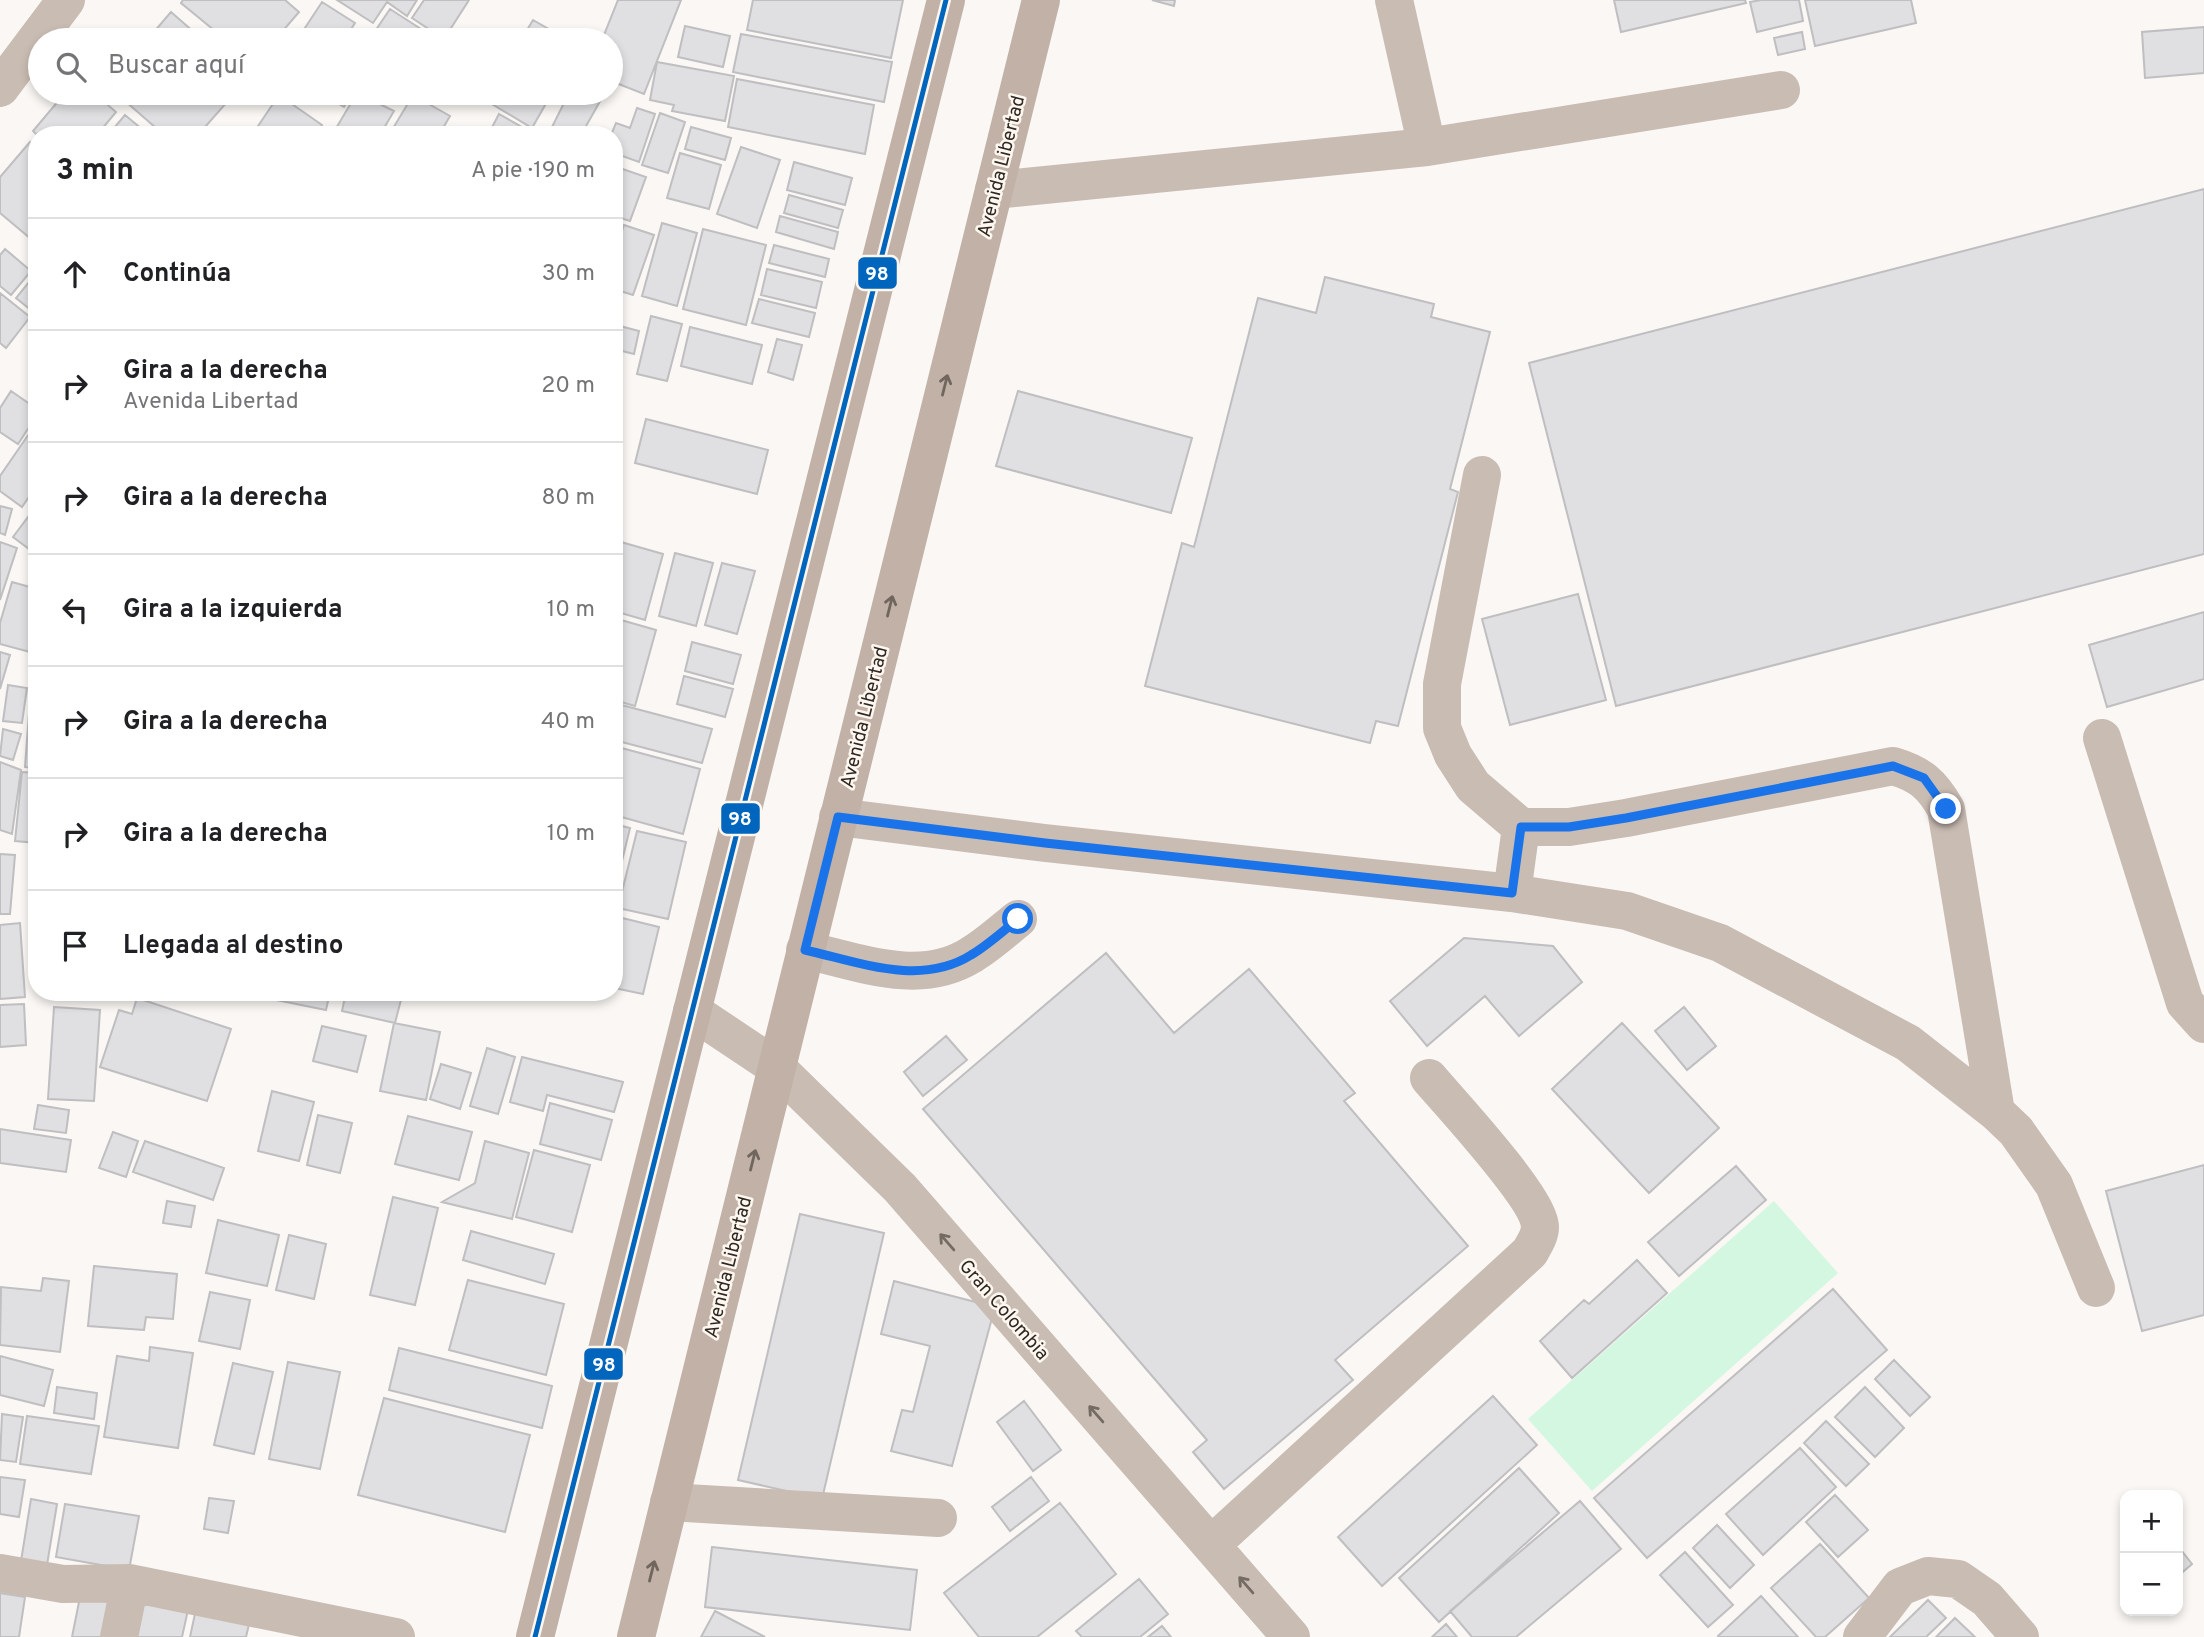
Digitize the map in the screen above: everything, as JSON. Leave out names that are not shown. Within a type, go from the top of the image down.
[{"type":"main road","points":[[542,1632],[692,1011],[946,0]]},
{"type":"main road","name":"Avenida Libertad","points":[[636,1637],[1041,0]]},
{"type":"street","points":[[45,28],[66,0]]},
{"type":"street","points":[[1394,0],[1427,146]]},
{"type":"street","points":[[0,88],[28,51]]},
{"type":"street","points":[[994,190],[1427,146],[1781,90]]},
{"type":"street","points":[[1482,475],[1442,684],[1442,728],[1453,755],[1473,786],[1521,827],[1569,827],[1893,766],[1924,778],[1946,809],[1996,1112]]},
{"type":"street","points":[[2102,738],[2185,1003],[2204,1024]]},
{"type":"street","points":[[838,817],[1045,843],[1512,893],[1627,911],[1720,943],[1908,1043],[1996,1112],[2016,1131],[2054,1185],[2096,1288]]},
{"type":"street","points":[[1512,893],[1521,827]]},
{"type":"street","points":[[805,950],[919,973],[945,968],[971,956],[1018,919]]},
{"type":"street","name":"Gran Colombia","points":[[692,1011],[776,1067],[900,1188],[1291,1637]]},
{"type":"street","points":[[1211,1545],[1530,1252],[1538,1237],[1540,1225],[1534,1207],[1429,1078]]},
{"type":"street","points":[[669,1502],[938,1518]]},
{"type":"street","points":[[0,1573],[63,1584],[130,1583],[396,1637]]},
{"type":"street","points":[[1862,1637],[1900,1587],[1927,1576],[1958,1579],[1987,1599],[2020,1637]]},
{"type":"street","points":[[119,1637],[130,1583]]},
{"type":"green space","points":[[1774,1201],[1838,1273],[1592,1491],[1528,1419]]},
{"type":"building","points":[[183,0],[285,0],[299,12],[285,28],[211,28],[181,3]]},
{"type":"building","points":[[337,0],[417,0],[407,16],[387,2],[373,23]]},
{"type":"building","points":[[424,0],[469,0],[451,28],[427,28],[412,18]]},
{"type":"building","points":[[618,0],[681,0],[644,94],[623,86],[623,28],[607,28]]},
{"type":"building","points":[[753,0],[903,0],[891,58],[747,30]]},
{"type":"building","points":[[1152,0],[1175,0],[1174,6]]},
{"type":"building","points":[[1614,0],[1745,0],[1746,3],[1621,32]]},
{"type":"building","points":[[1799,0],[1803,21],[1757,32],[1750,2]]},
{"type":"building","points":[[1805,0],[1911,0],[1916,23],[1815,46]]},
{"type":"building","points":[[322,2],[355,23],[352,28],[305,28]]},
{"type":"building","points":[[390,9],[419,28],[377,28]]},
{"type":"building","points":[[171,12],[189,28],[157,28]]},
{"type":"building","points":[[533,20],[547,28],[528,28]]},
{"type":"building","points":[[685,26],[730,36],[723,67],[678,57]]},
{"type":"building","points":[[2204,27],[2204,73],[2145,78],[2142,32]]},
{"type":"building","points":[[1802,32],[1805,49],[1778,55],[1774,38]]},
{"type":"building","points":[[741,34],[892,62],[884,102],[733,72]]},
{"type":"building","points":[[657,62],[734,76],[725,121],[672,111],[674,105],[650,100]]},
{"type":"building","points":[[737,79],[874,105],[865,154],[728,127]]},
{"type":"building","points":[[55,105],[108,105],[116,112],[104,126],[37,126]]},
{"type":"building","points":[[130,105],[224,105],[206,126],[154,126]]},
{"type":"building","points":[[272,105],[293,105],[322,125],[321,126],[258,126]]},
{"type":"building","points":[[350,105],[382,105],[394,111],[385,126],[337,126]]},
{"type":"building","points":[[407,105],[431,105],[450,116],[444,126],[394,126]]},
{"type":"building","points":[[493,105],[545,105],[533,126],[529,126]]},
{"type":"building","points":[[563,105],[598,105],[586,126],[552,126]]},
{"type":"building","points":[[637,108],[655,114],[639,162],[623,156],[623,126],[615,126],[616,123],[630,128]]},
{"type":"building","points":[[660,113],[685,122],[668,173],[642,165]]},
{"type":"building","points":[[499,114],[520,126],[493,126]]},
{"type":"building","points":[[125,115],[138,126],[116,126]]},
{"type":"building","points":[[691,127],[731,138],[725,160],[685,149]]},
{"type":"building","points":[[28,144],[28,236],[0,213],[0,177]]},
{"type":"building","points":[[741,147],[780,160],[757,228],[717,214]]},
{"type":"building","points":[[680,153],[721,165],[709,209],[667,198]]},
{"type":"building","points":[[794,162],[852,178],[845,205],[787,190]]},
{"type":"building","points":[[623,169],[646,177],[630,221],[623,219]]},
{"type":"building","points":[[2204,189],[2204,554],[1616,706],[1529,363]]},
{"type":"building","points":[[789,195],[843,210],[838,228],[784,213]]},
{"type":"building","points":[[780,216],[838,232],[834,249],[776,232]]},
{"type":"building","points":[[662,223],[697,233],[677,306],[642,296]]},
{"type":"building","points":[[624,225],[654,235],[633,295],[623,292]]},
{"type":"building","points":[[703,229],[766,245],[746,325],[683,309]]},
{"type":"building","points":[[774,245],[829,259],[825,277],[769,263]]},
{"type":"building","points":[[5,249],[28,268],[28,275],[11,295],[0,286],[0,255]]},
{"type":"building","points":[[767,269],[822,282],[816,308],[761,295]]},
{"type":"building","points":[[1325,277],[1434,304],[1431,317],[1490,332],[1450,489],[1458,492],[1398,726],[1376,721],[1370,743],[1145,686],[1182,543],[1194,547],[1258,298],[1316,313]]},
{"type":"building","points":[[28,283],[28,308],[16,298]]},
{"type":"building","points":[[0,293],[28,315],[28,320],[6,348],[0,343]]},
{"type":"building","points":[[759,299],[815,313],[809,337],[752,323]]},
{"type":"building","points":[[651,316],[682,324],[667,381],[637,374]]},
{"type":"building","points":[[623,327],[639,331],[634,354],[623,351]]},
{"type":"building","points":[[690,327],[762,345],[752,384],[681,366]]},
{"type":"building","points":[[777,339],[802,345],[793,380],[768,372]]},
{"type":"building","points":[[11,391],[28,403],[28,429],[18,444],[0,432],[0,408]]},
{"type":"building","points":[[1018,391],[1192,438],[1171,513],[996,466]]},
{"type":"building","points":[[646,419],[768,450],[757,494],[635,463]]},
{"type":"building","points":[[28,435],[28,498],[22,507],[0,491],[0,476]]},
{"type":"building","points":[[0,506],[12,509],[5,535],[0,533]]},
{"type":"building","points":[[28,517],[28,548],[13,537]]},
{"type":"building","points":[[0,542],[17,548],[0,600]]},
{"type":"building","points":[[623,543],[663,554],[645,620],[623,614]]},
{"type":"building","points":[[675,553],[713,563],[696,626],[659,616]]},
{"type":"building","points":[[722,563],[755,571],[737,634],[705,625]]},
{"type":"building","points":[[12,582],[28,586],[28,651],[0,644],[0,623]]},
{"type":"building","points":[[1578,594],[1606,700],[1510,725],[1482,619]]},
{"type":"building","points":[[2204,612],[2204,679],[2107,707],[2089,645]]},
{"type":"building","points":[[623,621],[656,630],[635,706],[623,703]]},
{"type":"building","points":[[692,642],[741,655],[733,684],[685,671]]},
{"type":"building","points":[[0,652],[10,655],[0,689]]},
{"type":"building","points":[[684,676],[733,689],[725,717],[677,704]]},
{"type":"building","points":[[8,685],[27,688],[22,723],[3,721]]},
{"type":"building","points":[[623,705],[712,729],[702,763],[623,742]]},
{"type":"building","points":[[28,727],[28,768],[25,767]]},
{"type":"building","points":[[3,729],[21,734],[13,760],[0,756]]},
{"type":"building","points":[[623,748],[700,769],[683,834],[623,817]]},
{"type":"building","points":[[0,762],[21,770],[12,834],[0,830]]},
{"type":"building","points":[[22,772],[28,772],[28,842],[15,841]]},
{"type":"building","points":[[623,826],[630,828],[623,857]]},
{"type":"building","points":[[637,831],[686,842],[668,919],[623,909],[623,888]]},
{"type":"building","points":[[0,854],[15,855],[10,914],[0,914]]},
{"type":"building","points":[[623,918],[659,927],[643,994],[623,990]]},
{"type":"building","points":[[20,923],[25,997],[0,999],[0,925]]},
{"type":"building","points":[[1464,938],[1553,946],[1582,982],[1519,1036],[1485,996],[1427,1046],[1390,1001]]},
{"type":"building","points":[[1106,953],[1174,1033],[1249,969],[1355,1093],[1344,1101],[1468,1246],[1335,1360],[1353,1380],[1224,1489],[1193,1452],[1207,1440],[923,1109]]},
{"type":"building","points":[[136,1001],[146,1001],[231,1029],[207,1101],[100,1067],[119,1010],[132,1014]]},
{"type":"building","points":[[281,1001],[328,1001],[326,1010]]},
{"type":"building","points":[[344,1001],[401,1001],[395,1023],[342,1011]]},
{"type":"building","points":[[24,1004],[26,1045],[0,1047],[0,1005]]},
{"type":"building","points":[[54,1007],[100,1010],[94,1101],[48,1099]]},
{"type":"building","points":[[1684,1007],[1716,1046],[1687,1070],[1655,1031]]},
{"type":"building","points":[[394,1023],[440,1032],[426,1100],[380,1091]]},
{"type":"building","points":[[1622,1023],[1719,1128],[1649,1193],[1552,1089]]},
{"type":"building","points":[[322,1026],[366,1036],[357,1072],[313,1061]]},
{"type":"building","points":[[946,1036],[967,1060],[923,1096],[904,1072]]},
{"type":"building","points":[[487,1048],[515,1057],[498,1114],[470,1106]]},
{"type":"building","points":[[522,1057],[623,1082],[614,1112],[547,1095],[543,1111],[510,1102]]},
{"type":"building","points":[[441,1064],[471,1073],[460,1109],[430,1099]]},
{"type":"building","points":[[272,1091],[314,1102],[299,1161],[258,1151]]},
{"type":"building","points":[[550,1103],[612,1120],[601,1160],[540,1144]]},
{"type":"building","points":[[38,1105],[69,1110],[66,1133],[34,1129]]},
{"type":"building","points":[[318,1115],[352,1123],[340,1173],[307,1165]]},
{"type":"building","points":[[408,1116],[472,1132],[459,1180],[395,1164]]},
{"type":"building","points":[[0,1129],[71,1140],[66,1172],[0,1163]]},
{"type":"building","points":[[113,1132],[138,1141],[126,1177],[99,1168]]},
{"type":"building","points":[[145,1141],[224,1168],[213,1200],[133,1172]]},
{"type":"building","points":[[485,1141],[529,1153],[512,1219],[442,1202],[475,1183]]},
{"type":"building","points":[[534,1150],[590,1165],[572,1232],[516,1217]]},
{"type":"building","points":[[2204,1165],[2204,1315],[2142,1331],[2106,1191]]},
{"type":"building","points":[[1736,1166],[1766,1200],[1679,1276],[1648,1242]]},
{"type":"building","points":[[393,1197],[438,1208],[415,1305],[370,1295]]},
{"type":"building","points":[[167,1201],[195,1206],[191,1227],[163,1223]]},
{"type":"building","points":[[800,1214],[884,1233],[822,1499],[738,1480]]},
{"type":"building","points":[[218,1220],[279,1235],[267,1286],[206,1273]]},
{"type":"building","points":[[471,1231],[554,1254],[545,1284],[463,1260]]},
{"type":"building","points":[[289,1235],[326,1244],[314,1299],[276,1290]]},
{"type":"building","points":[[1637,1260],[1667,1293],[1572,1378],[1540,1341],[1584,1300],[1589,1304]]},
{"type":"building","points":[[94,1266],[177,1274],[173,1319],[146,1317],[144,1330],[88,1326]]},
{"type":"building","points":[[43,1278],[69,1281],[60,1352],[0,1345],[1,1287],[41,1291]]},
{"type":"building","points":[[468,1280],[564,1304],[546,1375],[449,1350]]},
{"type":"building","points":[[894,1281],[995,1307],[952,1466],[891,1451],[902,1410],[913,1412],[930,1346],[881,1334]]},
{"type":"building","points":[[1833,1289],[1887,1350],[1647,1558],[1594,1498]]},
{"type":"building","points":[[210,1292],[250,1300],[240,1349],[199,1341]]},
{"type":"building","points":[[150,1347],[193,1353],[178,1448],[104,1437],[117,1356],[149,1361]]},
{"type":"building","points":[[399,1348],[552,1386],[542,1428],[389,1390]]},
{"type":"building","points":[[0,1356],[53,1370],[44,1406],[0,1395]]},
{"type":"building","points":[[1894,1360],[1930,1397],[1910,1416],[1875,1379]]},
{"type":"building","points":[[288,1362],[340,1372],[320,1469],[269,1459]]},
{"type":"building","points":[[233,1363],[273,1372],[254,1454],[214,1445]]},
{"type":"building","points":[[57,1387],[97,1393],[94,1419],[54,1413]]},
{"type":"building","points":[[1865,1387],[1904,1428],[1875,1457],[1835,1417]]},
{"type":"building","points":[[1493,1396],[1537,1445],[1382,1586],[1338,1537]]},
{"type":"building","points":[[384,1398],[530,1435],[505,1532],[358,1495]]},
{"type":"building","points":[[1024,1401],[1061,1450],[1033,1471],[997,1422]]},
{"type":"building","points":[[2,1414],[23,1417],[16,1462],[0,1460]]},
{"type":"building","points":[[27,1416],[99,1426],[91,1474],[20,1464]]},
{"type":"building","points":[[1826,1421],[1869,1464],[1846,1486],[1804,1443]]},
{"type":"building","points":[[1800,1448],[1836,1487],[1763,1555],[1726,1514]]},
{"type":"building","points":[[1519,1468],[1559,1513],[1439,1622],[1399,1578]]},
{"type":"building","points":[[0,1477],[25,1480],[19,1517],[0,1514]]},
{"type":"building","points":[[1031,1477],[1049,1501],[1010,1531],[992,1507]]},
{"type":"building","points":[[1835,1495],[1868,1530],[1838,1557],[1806,1522]]},
{"type":"building","points":[[209,1498],[234,1501],[228,1533],[204,1529]]},
{"type":"building","points":[[31,1499],[57,1504],[47,1565],[21,1561]]},
{"type":"building","points":[[1580,1501],[1621,1549],[1516,1637],[1472,1637],[1450,1611]]},
{"type":"building","points":[[1060,1503],[1116,1574],[1037,1637],[979,1637],[944,1593]]},
{"type":"building","points":[[65,1504],[139,1516],[129,1570],[56,1557]]},
{"type":"building","points":[[1717,1525],[1754,1565],[1730,1588],[1693,1548]]},
{"type":"building","points":[[1820,1544],[1869,1598],[1825,1637],[1816,1637],[1771,1588]]},
{"type":"building","points":[[712,1547],[917,1570],[910,1630],[705,1607]]},
{"type":"building","points":[[1685,1552],[1733,1605],[1708,1627],[1660,1575]]},
{"type":"building","points":[[2183,1552],[2192,1564],[2183,1572]]},
{"type":"building","points":[[1139,1579],[1168,1614],[1140,1637],[1082,1637],[1076,1631]]},
{"type":"building","points":[[0,1593],[25,1597],[19,1637],[0,1637]]},
{"type":"building","points":[[1761,1596],[1798,1637],[1718,1636]]},
{"type":"building","points":[[80,1597],[119,1604],[113,1637],[72,1637]]},
{"type":"building","points":[[140,1599],[188,1610],[182,1637],[132,1637]]},
{"type":"building","points":[[1928,1600],[1946,1618],[1926,1637],[1890,1637]]},
{"type":"building","points":[[196,1609],[250,1620],[246,1637],[190,1637]]},
{"type":"building","points":[[715,1611],[765,1637],[701,1637]]},
{"type":"building","points":[[1955,1618],[1975,1637],[1936,1637]]},
{"type":"building","points":[[1446,1624],[1457,1637],[1432,1637]]},
{"type":"building","points":[[1162,1626],[1171,1637],[1148,1637]]},
{"type":"transit line","name":"98","points":[[535,1637],[946,0]]},
{"type":"route","points":[[1018,919],[971,956],[945,968],[919,973],[805,950],[838,817],[1045,843],[1512,893],[1521,827],[1569,827],[1626,818],[1893,766],[1924,778],[1934,788],[1946,809]]}]
